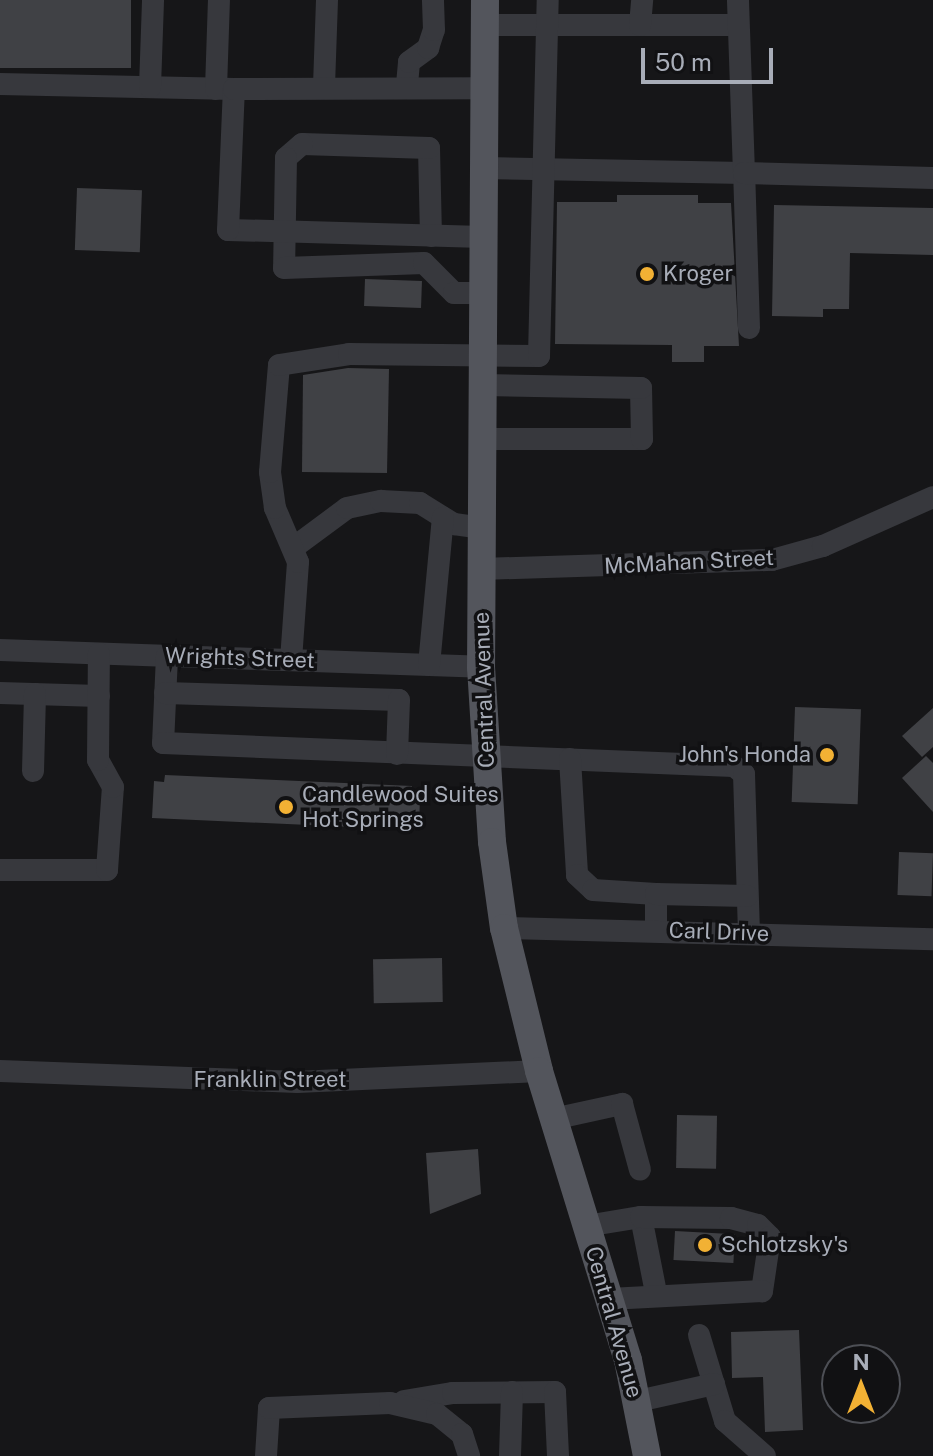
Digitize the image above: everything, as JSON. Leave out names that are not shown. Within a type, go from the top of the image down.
[{"type":"main road","name":"Central Avenue","points":[[484,13],[481,667],[485,758],[504,928],[539,1071],[638,1401],[647,1456]]},
{"type":"street","points":[[150,87],[153,0]]},
{"type":"street","points":[[219,0],[225,89],[228,230],[483,237]]},
{"type":"street","points":[[324,86],[327,0]]},
{"type":"street","points":[[407,85],[409,62],[428,48],[434,30],[433,0]]},
{"type":"street","points":[[291,660],[293,548],[271,492],[274,377],[279,365],[349,354],[539,356],[548,0]]},
{"type":"street","points":[[640,25],[642,0]]},
{"type":"street","points":[[738,0],[749,328]]},
{"type":"street","points":[[484,13],[547,25],[738,25]]},
{"type":"street","points":[[0,84],[225,89],[407,85],[484,88]]},
{"type":"street","points":[[431,236],[429,148],[366,146],[292,149],[286,158],[284,268],[424,263],[454,293],[482,293]]},
{"type":"street","points":[[483,168],[933,178]]},
{"type":"street","points":[[482,385],[641,388],[642,439],[482,439]]},
{"type":"street","name":"McMahan Street","points":[[481,569],[772,560],[823,546],[933,497]]},
{"type":"street","points":[[293,548],[347,508],[420,503],[443,518],[481,528]]},
{"type":"street","points":[[429,665],[443,518]]},
{"type":"street","name":"Wrights Street","points":[[0,650],[481,667]]},
{"type":"street","points":[[0,870],[107,870],[113,787],[98,760],[99,654]]},
{"type":"street","points":[[167,656],[163,743],[734,766],[744,774],[749,933]]},
{"type":"street","points":[[0,693],[99,696]]},
{"type":"street","points":[[165,693],[399,700],[397,754]]},
{"type":"street","points":[[33,771],[35,694]]},
{"type":"street","points":[[570,759],[577,875],[593,890],[747,896]]},
{"type":"street","points":[[656,894],[656,930]]},
{"type":"street","name":"Carl Drive","points":[[504,928],[933,939]]},
{"type":"street","name":"Franklin Street","points":[[0,1071],[297,1082],[539,1071]]},
{"type":"street","points":[[553,1119],[622,1104],[640,1170]]},
{"type":"street","points":[[641,1217],[656,1293]]},
{"type":"street","points":[[586,1226],[641,1217],[731,1218],[758,1225],[770,1237],[762,1291],[656,1293],[609,1299]]},
{"type":"street","points":[[699,1335],[725,1421],[765,1456]]},
{"type":"street","points":[[638,1401],[714,1384]]},
{"type":"street","points":[[510,1456],[512,1392]]},
{"type":"street","points":[[266,1456],[269,1408],[390,1403],[512,1392],[555,1392],[558,1456]]},
{"type":"street","points":[[390,1403],[437,1414],[462,1434],[469,1456]]},
{"type":"building","points":[[0,0],[131,0],[131,68],[0,68]]},
{"type":"building","points":[[77,188],[142,190],[140,252],[75,250]]},
{"type":"building","name":"Kroger","points":[[617,195],[698,195],[698,203],[731,203],[739,346],[704,346],[704,362],[672,362],[672,345],[555,344],[557,202],[617,202]]},
{"type":"building","points":[[774,205],[933,208],[933,255],[850,253],[849,309],[823,309],[823,317],[772,316]]},
{"type":"building","points":[[365,279],[422,281],[421,308],[364,306]]},
{"type":"building","points":[[348,368],[389,369],[387,473],[302,472],[303,375]]},
{"type":"building","name":"John's Honda","points":[[795,707],[861,709],[858,804],[792,802]]},
{"type":"building","points":[[933,708],[933,747],[922,757],[902,736]]},
{"type":"building","points":[[926,756],[933,763],[933,812],[902,778]]},
{"type":"building","name":"Candlewood Suites Hot Springs","points":[[165,775],[412,786],[412,795],[420,796],[419,830],[152,818],[154,781],[164,782]]},
{"type":"building","points":[[899,852],[933,853],[931,896],[897,895]]},
{"type":"building","points":[[442,958],[443,1002],[374,1003],[373,959]]},
{"type":"building","points":[[677,1115],[717,1116],[716,1169],[676,1168]]},
{"type":"building","points":[[478,1149],[481,1194],[430,1214],[426,1153]]},
{"type":"building","name":"Schlotzsky's","points":[[675,1231],[735,1234],[733,1263],[673,1260]]},
{"type":"building","points":[[799,1330],[803,1430],[765,1432],[763,1377],[732,1378],[731,1332]]},
{"type":"place","name":"Kroger","points":[[647,274]]},
{"type":"place","name":"John's Honda","points":[[827,755]]},
{"type":"place","name":"Candlewood Suites Hot Springs","points":[[286,807]]},
{"type":"place","name":"Schlotzsky's","points":[[705,1245]]}]
